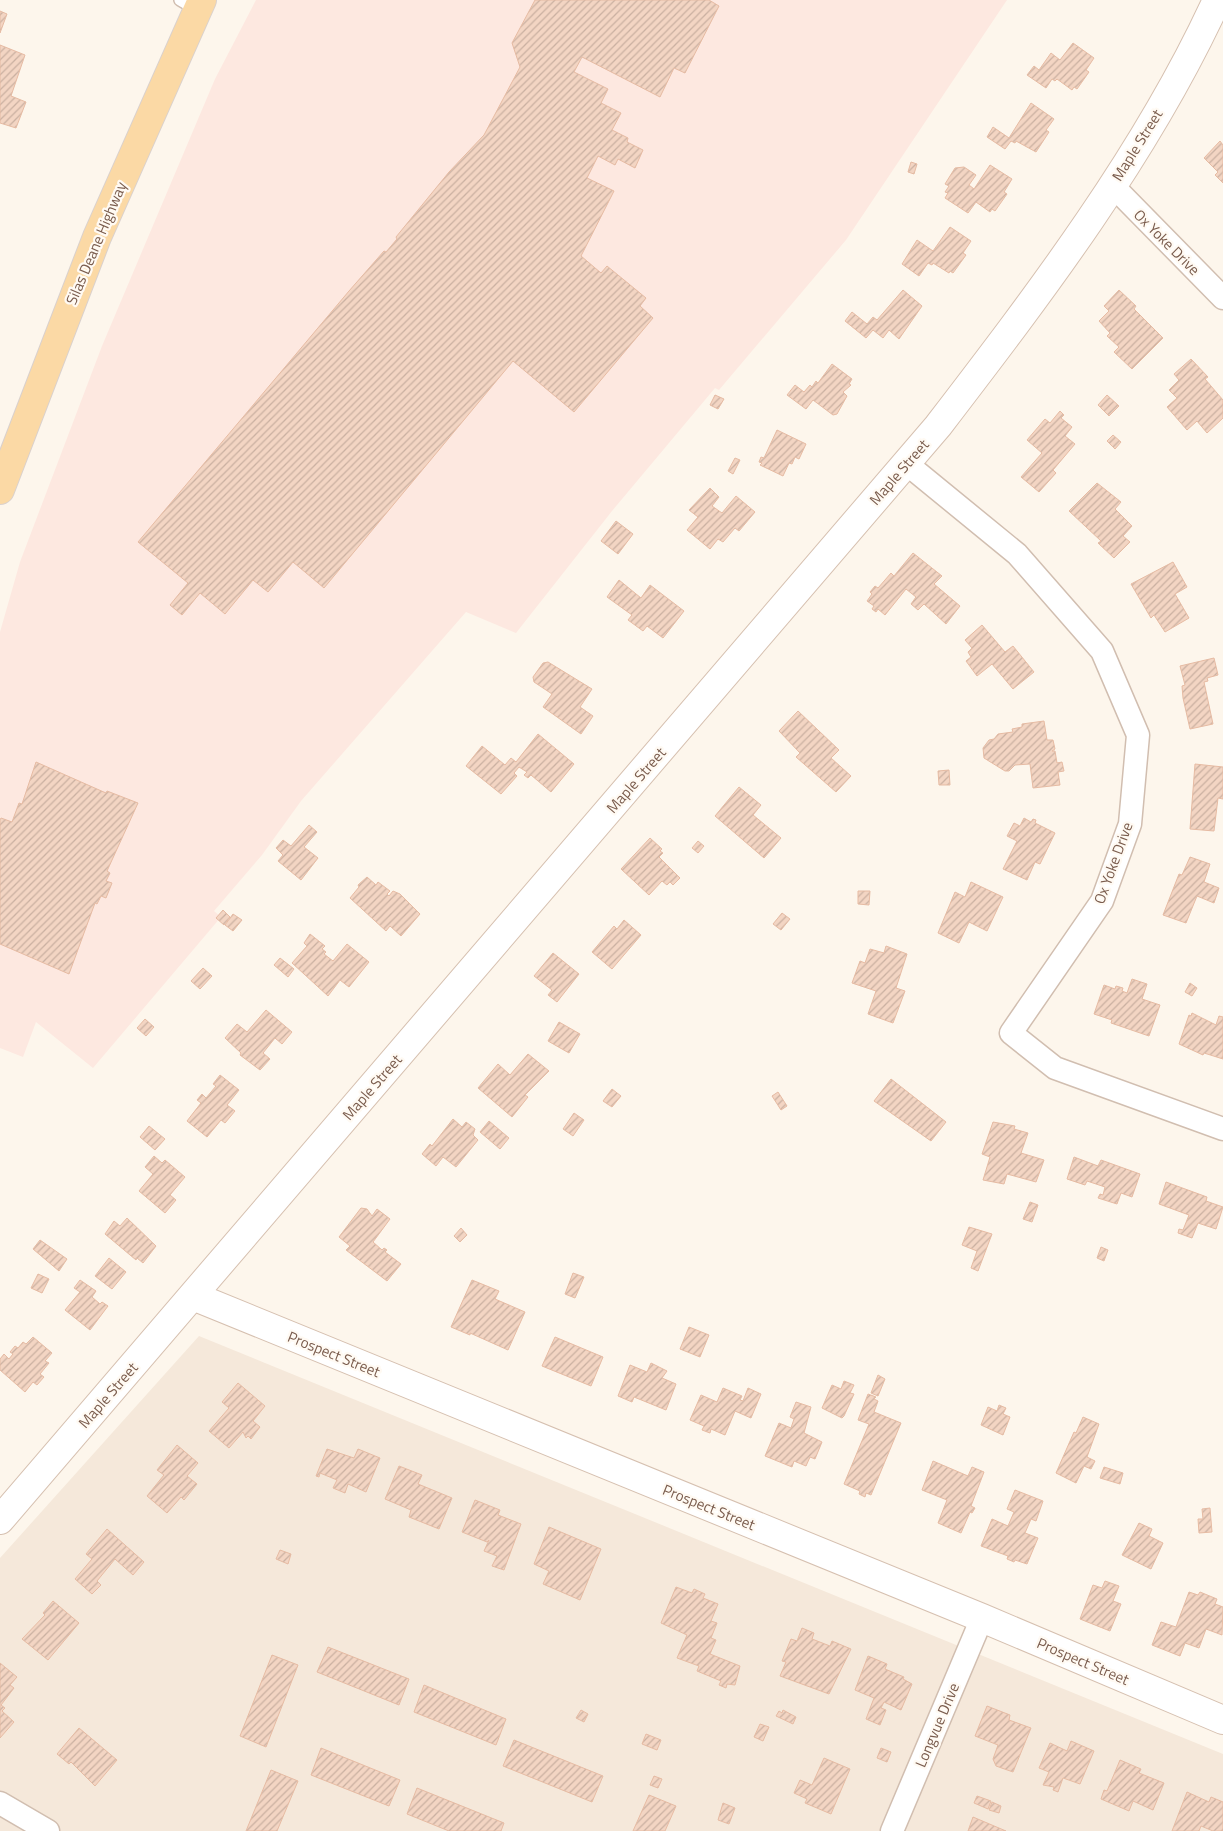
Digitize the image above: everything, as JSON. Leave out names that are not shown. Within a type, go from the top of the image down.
[{"type":"main road","name":"Maple Street","points":[[0,1520],[938,426],[1048,282],[1112,185],[1199,39],[1217,0]]},
{"type":"main road","name":"Silas Deane Highway","points":[[0,490],[97,237],[193,3]]},
{"type":"main road","name":"Prospect Street","points":[[193,1296],[982,1618],[1223,1720]]},
{"type":"street","name":"Ox Yoke Drive","points":[[1112,185],[1223,298]]},
{"type":"street","name":"Ox Yoke Drive","points":[[907,464],[1017,554],[1102,651],[1138,734],[1130,824],[1102,901],[1011,1033],[1055,1068],[1223,1129]]},
{"type":"street","name":"Longvue Drive","points":[[892,1831],[982,1618]]},
{"type":"street","points":[[0,1804],[48,1831]]},
{"type":"shaded area","points":[[256,0],[1007,0],[846,240],[719,390],[715,388],[612,511],[516,633],[466,612],[301,801],[262,855],[214,911],[221,917],[93,1068],[36,1022],[23,1057],[0,1048],[0,632],[20,562],[102,346],[215,79]]},
{"type":"shaded area","points":[[199,1336],[1223,1754],[1223,1831],[0,1831],[0,1558]]},
{"type":"building","points":[[535,0],[709,0],[719,6],[685,73],[674,68],[660,97],[582,57],[574,72],[608,89],[601,103],[621,113],[612,130],[628,138],[627,142],[643,150],[635,168],[618,159],[615,165],[598,156],[587,178],[614,191],[581,256],[601,273],[607,266],[646,298],[640,306],[653,318],[574,412],[513,361],[324,588],[293,562],[268,592],[253,580],[225,614],[200,593],[182,615],[170,605],[188,583],[138,542],[349,291],[397,239],[396,237],[449,172],[484,135],[520,67],[512,43]]},
{"type":"building","points":[[0,11],[7,14],[0,33]]},
{"type":"building","points":[[1073,43],[1094,58],[1086,70],[1089,72],[1077,89],[1074,87],[1072,90],[1057,79],[1055,81],[1052,79],[1046,88],[1027,75],[1034,66],[1039,70],[1051,53],[1060,60]]},
{"type":"building","points":[[0,45],[25,55],[11,96],[26,102],[16,128],[0,123]]},
{"type":"building","points":[[1031,103],[1054,119],[1046,130],[1049,132],[1036,152],[1016,141],[1015,143],[1011,141],[1005,149],[987,137],[993,127],[1009,138]]},
{"type":"building","points":[[1220,141],[1223,145],[1223,183],[1215,175],[1218,172],[1204,158]]},
{"type":"building","points":[[911,162],[917,164],[914,174],[908,172]]},
{"type":"building","points":[[990,165],[1012,179],[1004,192],[1007,194],[995,211],[992,209],[990,212],[976,202],[968,213],[945,198],[948,193],[945,192],[949,186],[945,184],[955,168],[964,167],[976,175],[969,185],[974,189]]},
{"type":"building","points":[[950,227],[971,241],[963,253],[966,255],[953,273],[950,271],[949,273],[933,263],[932,265],[928,263],[919,276],[902,264],[917,240],[933,251]]},
{"type":"building","points":[[903,290],[922,306],[899,339],[889,330],[883,338],[873,330],[866,338],[845,321],[852,312],[867,324],[873,317],[877,320]]},
{"type":"building","points":[[1119,290],[1136,306],[1134,309],[1163,338],[1132,369],[1114,352],[1119,347],[1107,336],[1110,333],[1099,321],[1109,311],[1104,306]]},
{"type":"building","points":[[1191,359],[1208,377],[1205,379],[1223,400],[1223,418],[1207,433],[1197,421],[1187,430],[1167,407],[1177,398],[1169,390],[1179,380],[1174,374]]},
{"type":"building","points":[[832,364],[852,379],[849,384],[851,385],[843,392],[847,396],[837,414],[833,415],[813,400],[806,409],[787,395],[795,385],[804,392],[810,385],[812,387],[816,381],[818,383]]},
{"type":"building","points":[[715,395],[724,399],[718,409],[710,405]]},
{"type":"building","points":[[1107,395],[1119,406],[1109,416],[1098,405]]},
{"type":"building","points":[[1060,411],[1064,415],[1061,418],[1072,427],[1065,436],[1075,444],[1053,470],[1056,473],[1039,492],[1021,477],[1042,453],[1027,440],[1045,419],[1050,423]]},
{"type":"building","points":[[777,430],[806,444],[799,459],[795,457],[792,464],[789,463],[783,476],[760,465],[762,463],[759,462],[761,457],[764,458]]},
{"type":"building","points":[[1113,435],[1121,442],[1115,449],[1107,441]]},
{"type":"building","points":[[735,458],[740,460],[733,474],[728,471]]},
{"type":"building","points":[[1097,483],[1121,502],[1115,509],[1132,526],[1123,536],[1130,542],[1114,558],[1098,543],[1101,541],[1069,511]]},
{"type":"building","points":[[710,488],[719,497],[712,506],[722,513],[736,496],[755,512],[739,531],[735,528],[723,542],[718,539],[710,549],[687,530],[698,517],[689,510]]},
{"type":"building","points":[[616,521],[633,534],[618,554],[601,541]]},
{"type":"building","points":[[913,553],[942,576],[934,584],[960,606],[946,624],[924,604],[918,610],[911,604],[916,597],[906,589],[885,615],[878,609],[876,612],[872,609],[874,606],[867,601],[872,594],[870,592],[875,586],[878,588],[891,573],[894,576]]},
{"type":"building","points":[[1173,562],[1187,587],[1175,594],[1189,618],[1165,632],[1154,615],[1151,618],[1131,584]]},
{"type":"building","points":[[619,580],[641,598],[650,585],[684,611],[663,638],[647,626],[643,631],[628,620],[632,615],[607,597]]},
{"type":"building","points":[[982,625],[1005,652],[1013,646],[1034,672],[1013,689],[992,664],[977,676],[966,661],[971,657],[968,652],[972,648],[965,640]]},
{"type":"building","points":[[1214,658],[1218,675],[1207,678],[1208,681],[1204,682],[1213,724],[1190,729],[1183,698],[1182,686],[1185,685],[1180,666]]},
{"type":"building","points":[[548,662],[592,689],[580,707],[593,716],[581,734],[543,707],[552,694],[534,682],[533,677],[543,663]]},
{"type":"building","points":[[798,711],[839,750],[831,758],[851,776],[836,792],[796,757],[800,753],[779,731]]},
{"type":"building","points":[[1044,721],[1047,740],[1053,740],[1055,749],[1052,751],[1055,751],[1057,763],[1062,762],[1064,771],[1058,772],[1060,785],[1033,788],[1030,764],[1015,765],[1009,771],[1005,771],[984,758],[983,748],[989,740],[994,739],[998,734],[1013,732],[1012,729],[1022,727],[1022,724]]},
{"type":"building","points":[[538,734],[574,764],[551,792],[531,775],[528,778],[524,775],[527,772],[519,767],[514,773],[517,776],[501,794],[466,766],[482,746],[505,765],[511,758],[516,762]]},
{"type":"building","points":[[36,762],[106,793],[107,791],[138,803],[107,871],[110,873],[106,881],[112,883],[106,898],[101,896],[97,904],[95,903],[69,974],[0,944],[0,820],[1,818],[12,822],[19,803],[22,804]]},
{"type":"building","points":[[1195,764],[1223,767],[1223,799],[1218,798],[1214,831],[1190,829]]},
{"type":"building","points":[[949,770],[950,785],[939,785],[938,771]]},
{"type":"building","points":[[739,787],[761,805],[753,815],[781,838],[764,858],[715,816]]},
{"type":"building","points":[[1024,818],[1031,822],[1033,819],[1036,820],[1035,823],[1055,833],[1040,864],[1035,862],[1027,880],[1003,869],[1017,841],[1007,836],[1014,823],[1020,826]]},
{"type":"building","points":[[309,825],[317,832],[304,847],[318,858],[301,880],[278,861],[283,855],[276,848],[283,840],[291,846]]},
{"type":"building","points":[[650,838],[662,849],[660,851],[663,853],[659,857],[680,878],[673,885],[670,882],[667,885],[662,881],[649,895],[621,869]]},
{"type":"building","points":[[698,841],[704,846],[698,853],[692,848]]},
{"type":"building","points":[[1190,857],[1210,864],[1204,882],[1219,888],[1214,903],[1197,896],[1186,923],[1163,915],[1179,874],[1182,875]]},
{"type":"building","points":[[367,877],[376,885],[378,882],[390,891],[387,894],[389,896],[393,891],[400,894],[420,914],[401,936],[390,926],[386,931],[350,898],[359,887],[358,885]]},
{"type":"building","points":[[971,882],[1003,897],[987,931],[969,922],[959,943],[938,933],[955,892],[965,897]]},
{"type":"building","points":[[858,891],[870,891],[869,905],[858,904]]},
{"type":"building","points":[[223,910],[230,917],[224,925],[216,918]]},
{"type":"building","points":[[782,913],[790,919],[781,930],[773,924]]},
{"type":"building","points":[[233,914],[242,920],[233,931],[225,925]]},
{"type":"building","points":[[624,920],[641,935],[612,969],[592,952],[614,926],[617,929]]},
{"type":"building","points":[[310,934],[325,946],[322,949],[326,952],[324,954],[333,961],[347,944],[369,962],[349,987],[340,980],[328,996],[292,963],[307,946],[304,943]]},
{"type":"building","points":[[886,946],[907,954],[896,988],[905,991],[893,1023],[868,1014],[876,991],[852,983],[860,961],[865,963],[870,949],[884,953]]},
{"type":"building","points":[[553,953],[579,974],[557,1002],[548,995],[552,990],[534,976]]},
{"type":"building","points":[[280,958],[294,969],[288,977],[274,965]]},
{"type":"building","points":[[203,968],[212,976],[200,989],[191,981]]},
{"type":"building","points":[[1132,979],[1147,984],[1142,999],[1160,1005],[1149,1036],[1111,1023],[1112,1020],[1094,1014],[1104,985],[1115,989],[1116,986],[1123,988],[1122,991],[1127,993]]},
{"type":"building","points":[[1190,983],[1197,988],[1192,996],[1185,992]]},
{"type":"building","points":[[266,1010],[292,1032],[282,1044],[275,1038],[263,1053],[270,1059],[260,1070],[240,1055],[241,1053],[225,1038],[237,1024],[247,1032]]},
{"type":"building","points":[[1192,1013],[1216,1025],[1219,1016],[1223,1017],[1223,1059],[1204,1053],[1203,1055],[1179,1044],[1189,1015],[1191,1016]]},
{"type":"building","points":[[145,1019],[154,1027],[146,1036],[137,1028]]},
{"type":"building","points":[[559,1022],[580,1034],[569,1053],[548,1041]]},
{"type":"building","points":[[528,1054],[549,1071],[525,1095],[528,1097],[512,1117],[478,1088],[498,1064],[510,1075]]},
{"type":"building","points":[[220,1075],[239,1090],[227,1105],[235,1111],[225,1123],[221,1120],[207,1137],[187,1121],[201,1103],[197,1100],[202,1094],[206,1098],[216,1086],[213,1084]]},
{"type":"building","points":[[891,1079],[946,1122],[931,1141],[874,1101]]},
{"type":"building","points":[[612,1089],[621,1096],[612,1107],[603,1101]]},
{"type":"building","points":[[778,1092],[787,1106],[781,1110],[772,1096]]},
{"type":"building","points":[[574,1113],[584,1120],[573,1136],[563,1129]]},
{"type":"building","points":[[453,1119],[462,1127],[466,1122],[475,1129],[473,1135],[478,1140],[456,1167],[443,1157],[436,1166],[422,1154],[430,1144],[432,1146]]},
{"type":"building","points":[[489,1121],[509,1138],[500,1149],[480,1132]]},
{"type":"building","points":[[993,1122],[1015,1126],[1014,1129],[1028,1133],[1021,1153],[1044,1160],[1036,1182],[1007,1174],[1004,1184],[983,1180],[990,1157],[982,1154]]},
{"type":"building","points":[[149,1126],[165,1139],[155,1150],[140,1137]]},
{"type":"building","points":[[154,1156],[162,1163],[165,1160],[185,1177],[170,1195],[176,1200],[165,1213],[139,1191],[153,1174],[145,1167]]},
{"type":"building","points":[[1074,1157],[1098,1166],[1101,1160],[1140,1174],[1132,1197],[1121,1193],[1117,1204],[1098,1198],[1100,1194],[1103,1195],[1105,1187],[1087,1181],[1085,1185],[1067,1179]]},
{"type":"building","points":[[1166,1182],[1207,1197],[1206,1201],[1223,1207],[1216,1229],[1198,1223],[1192,1238],[1178,1233],[1179,1229],[1183,1230],[1189,1215],[1159,1204]]},
{"type":"building","points":[[1030,1202],[1038,1205],[1032,1222],[1023,1219]]},
{"type":"building","points":[[361,1208],[367,1209],[372,1216],[377,1209],[390,1219],[373,1242],[382,1250],[384,1248],[387,1250],[385,1252],[401,1264],[387,1281],[346,1250],[350,1246],[339,1237]]},
{"type":"building","points":[[127,1218],[156,1246],[143,1263],[137,1258],[136,1260],[105,1234],[114,1221],[120,1226]]},
{"type":"building","points":[[969,1227],[992,1234],[978,1271],[971,1268],[977,1251],[962,1245]]},
{"type":"building","points":[[461,1228],[467,1235],[460,1242],[454,1236]]},
{"type":"building","points":[[40,1240],[67,1259],[59,1271],[33,1249]]},
{"type":"building","points":[[1101,1247],[1108,1250],[1104,1261],[1097,1258]]},
{"type":"building","points":[[109,1258],[126,1272],[112,1289],[95,1276]]},
{"type":"building","points":[[573,1273],[584,1277],[575,1298],[565,1294]]},
{"type":"building","points":[[38,1274],[49,1279],[42,1293],[31,1288]]},
{"type":"building","points":[[80,1280],[96,1291],[92,1297],[100,1304],[102,1302],[108,1306],[90,1330],[65,1310],[80,1292],[74,1288]]},
{"type":"building","points":[[472,1280],[499,1291],[495,1299],[525,1312],[508,1350],[470,1333],[470,1335],[451,1327]]},
{"type":"building","points":[[689,1327],[709,1335],[700,1357],[680,1349]]},
{"type":"building","points":[[33,1337],[52,1353],[45,1361],[49,1363],[40,1374],[44,1377],[37,1385],[33,1382],[25,1392],[0,1370],[0,1359],[4,1354],[9,1359],[13,1354],[10,1352],[15,1346],[18,1348],[23,1342],[26,1344]]},
{"type":"building","points":[[555,1337],[603,1357],[591,1386],[542,1366]]},
{"type":"building","points":[[651,1363],[667,1371],[662,1378],[676,1384],[666,1410],[634,1397],[632,1402],[618,1396],[630,1365],[647,1372]]},
{"type":"building","points":[[878,1375],[885,1379],[878,1396],[871,1393]]},
{"type":"building","points":[[844,1381],[854,1385],[850,1393],[854,1394],[842,1418],[822,1408],[832,1385],[841,1389]]},
{"type":"building","points":[[238,1383],[265,1406],[253,1421],[260,1427],[251,1439],[248,1436],[246,1438],[243,1432],[229,1448],[209,1431],[229,1408],[222,1402]]},
{"type":"building","points":[[723,1388],[742,1396],[740,1400],[743,1401],[748,1388],[761,1394],[751,1418],[735,1411],[725,1435],[711,1429],[710,1433],[702,1430],[704,1426],[690,1420],[701,1395],[717,1402]]},
{"type":"building","points":[[868,1394],[876,1397],[874,1399],[878,1401],[874,1412],[901,1423],[871,1495],[866,1493],[865,1497],[859,1494],[860,1491],[844,1484],[869,1424],[858,1420]]},
{"type":"building","points":[[796,1402],[811,1407],[804,1433],[822,1442],[815,1459],[810,1457],[806,1466],[794,1461],[792,1467],[765,1456],[779,1423],[791,1428],[794,1419],[790,1417]]},
{"type":"building","points":[[999,1405],[1006,1408],[1003,1414],[1010,1417],[1003,1435],[981,1425],[988,1407],[997,1411]]},
{"type":"building","points":[[1083,1417],[1099,1424],[1087,1457],[1095,1461],[1091,1469],[1084,1466],[1076,1483],[1056,1473],[1074,1432],[1076,1433]]},
{"type":"building","points":[[177,1445],[198,1463],[187,1476],[197,1484],[184,1500],[181,1497],[167,1513],[147,1496],[164,1475],[157,1470]]},
{"type":"building","points":[[327,1449],[354,1458],[358,1449],[380,1458],[366,1492],[348,1484],[345,1493],[333,1488],[337,1480],[320,1473],[319,1477],[316,1476]]},
{"type":"building","points":[[933,1461],[968,1476],[972,1467],[984,1472],[971,1506],[975,1508],[972,1513],[970,1512],[961,1533],[938,1523],[947,1500],[922,1490]]},
{"type":"building","points":[[399,1466],[422,1475],[418,1484],[452,1498],[439,1529],[409,1517],[411,1510],[385,1499]]},
{"type":"building","points":[[1104,1467],[1123,1473],[1120,1484],[1100,1478]]},
{"type":"building","points":[[1015,1490],[1043,1501],[1036,1521],[1031,1519],[1025,1533],[1038,1538],[1027,1564],[1015,1560],[1014,1562],[1007,1559],[1008,1556],[981,1546],[992,1519],[1008,1526],[1014,1512],[1007,1509]]},
{"type":"building","points":[[475,1500],[500,1510],[498,1515],[521,1524],[504,1570],[492,1566],[497,1556],[484,1551],[489,1540],[487,1542],[462,1532]]},
{"type":"building","points":[[1210,1508],[1212,1532],[1199,1533],[1198,1519],[1203,1519],[1202,1509]]},
{"type":"building","points":[[1139,1523],[1152,1529],[1149,1536],[1163,1543],[1151,1569],[1122,1555]]},
{"type":"building","points":[[549,1527],[601,1549],[580,1600],[543,1584],[549,1571],[534,1564]]},
{"type":"building","points":[[107,1529],[144,1562],[133,1575],[115,1559],[97,1581],[101,1585],[92,1594],[75,1579],[92,1559],[86,1554]]},
{"type":"building","points":[[280,1550],[291,1554],[288,1564],[276,1559]]},
{"type":"building","points":[[1105,1581],[1119,1586],[1113,1601],[1121,1604],[1110,1631],[1080,1619],[1093,1585],[1102,1588]]},
{"type":"building","points":[[676,1587],[692,1593],[694,1589],[705,1594],[703,1598],[718,1604],[711,1621],[717,1623],[711,1638],[716,1640],[710,1654],[740,1666],[735,1685],[727,1684],[726,1688],[719,1685],[721,1681],[697,1671],[699,1666],[677,1658],[687,1635],[661,1623]]},
{"type":"building","points":[[1189,1592],[1198,1595],[1200,1592],[1217,1599],[1215,1604],[1223,1607],[1222,1635],[1206,1629],[1199,1648],[1185,1643],[1180,1656],[1152,1645],[1161,1622],[1176,1627]]},
{"type":"building","points":[[53,1601],[79,1623],[48,1660],[22,1639],[45,1615],[43,1613]]},
{"type":"building","points":[[802,1628],[814,1633],[812,1639],[830,1646],[832,1641],[851,1649],[829,1694],[780,1676],[786,1662],[782,1661],[791,1639],[797,1641]]},
{"type":"building","points":[[328,1647],[409,1679],[399,1705],[317,1672]]},
{"type":"building","points":[[272,1655],[298,1665],[266,1747],[240,1736]]},
{"type":"building","points":[[868,1656],[887,1664],[885,1669],[904,1677],[903,1679],[912,1684],[901,1710],[884,1702],[881,1708],[886,1710],[880,1725],[866,1719],[874,1698],[855,1690]]},
{"type":"building","points":[[0,1663],[17,1677],[10,1685],[14,1688],[1,1705],[5,1708],[2,1711],[14,1722],[0,1738]]},
{"type":"building","points":[[424,1685],[506,1719],[496,1745],[414,1712]]},
{"type":"building","points":[[987,1706],[1010,1715],[1009,1720],[1031,1728],[1013,1772],[996,1766],[993,1759],[998,1745],[975,1736]]},
{"type":"building","points":[[581,1710],[588,1714],[584,1722],[576,1718]]},
{"type":"building","points":[[783,1710],[796,1717],[793,1724],[776,1716],[779,1711],[782,1713]]},
{"type":"building","points":[[760,1724],[769,1727],[763,1741],[754,1737]]},
{"type":"building","points":[[79,1728],[117,1760],[95,1786],[71,1762],[69,1764],[57,1754]]},
{"type":"building","points":[[646,1734],[661,1740],[657,1750],[642,1744]]},
{"type":"building","points":[[514,1740],[603,1776],[592,1802],[503,1766]]},
{"type":"building","points":[[1071,1741],[1094,1751],[1080,1784],[1063,1778],[1058,1792],[1053,1790],[1054,1787],[1043,1785],[1049,1772],[1039,1768],[1050,1743],[1067,1751]]},
{"type":"building","points":[[321,1748],[400,1780],[389,1806],[311,1775]]},
{"type":"building","points":[[881,1748],[891,1752],[887,1762],[877,1758]]},
{"type":"building","points":[[824,1758],[850,1769],[831,1814],[805,1803],[807,1799],[794,1793],[800,1780],[812,1785]]},
{"type":"building","points":[[1120,1760],[1141,1769],[1139,1773],[1164,1783],[1153,1810],[1133,1801],[1129,1811],[1101,1799],[1104,1790],[1107,1791]]},
{"type":"building","points":[[271,1770],[298,1781],[277,1831],[246,1831]]},
{"type":"building","points":[[654,1776],[662,1779],[658,1788],[650,1785]]},
{"type":"building","points":[[417,1788],[504,1823],[501,1831],[449,1831],[407,1814]]},
{"type":"building","points":[[1187,1792],[1209,1802],[1211,1797],[1223,1802],[1223,1831],[1213,1831],[1201,1826],[1199,1831],[1172,1831]]},
{"type":"building","points":[[649,1795],[676,1806],[665,1831],[633,1831]]},
{"type":"building","points":[[977,1796],[991,1801],[988,1809],[974,1803]]},
{"type":"building","points":[[992,1802],[1001,1806],[999,1813],[989,1810]]},
{"type":"building","points":[[723,1803],[735,1808],[729,1824],[718,1820]]},
{"type":"building","points":[[973,1817],[1006,1831],[968,1831]]}]
